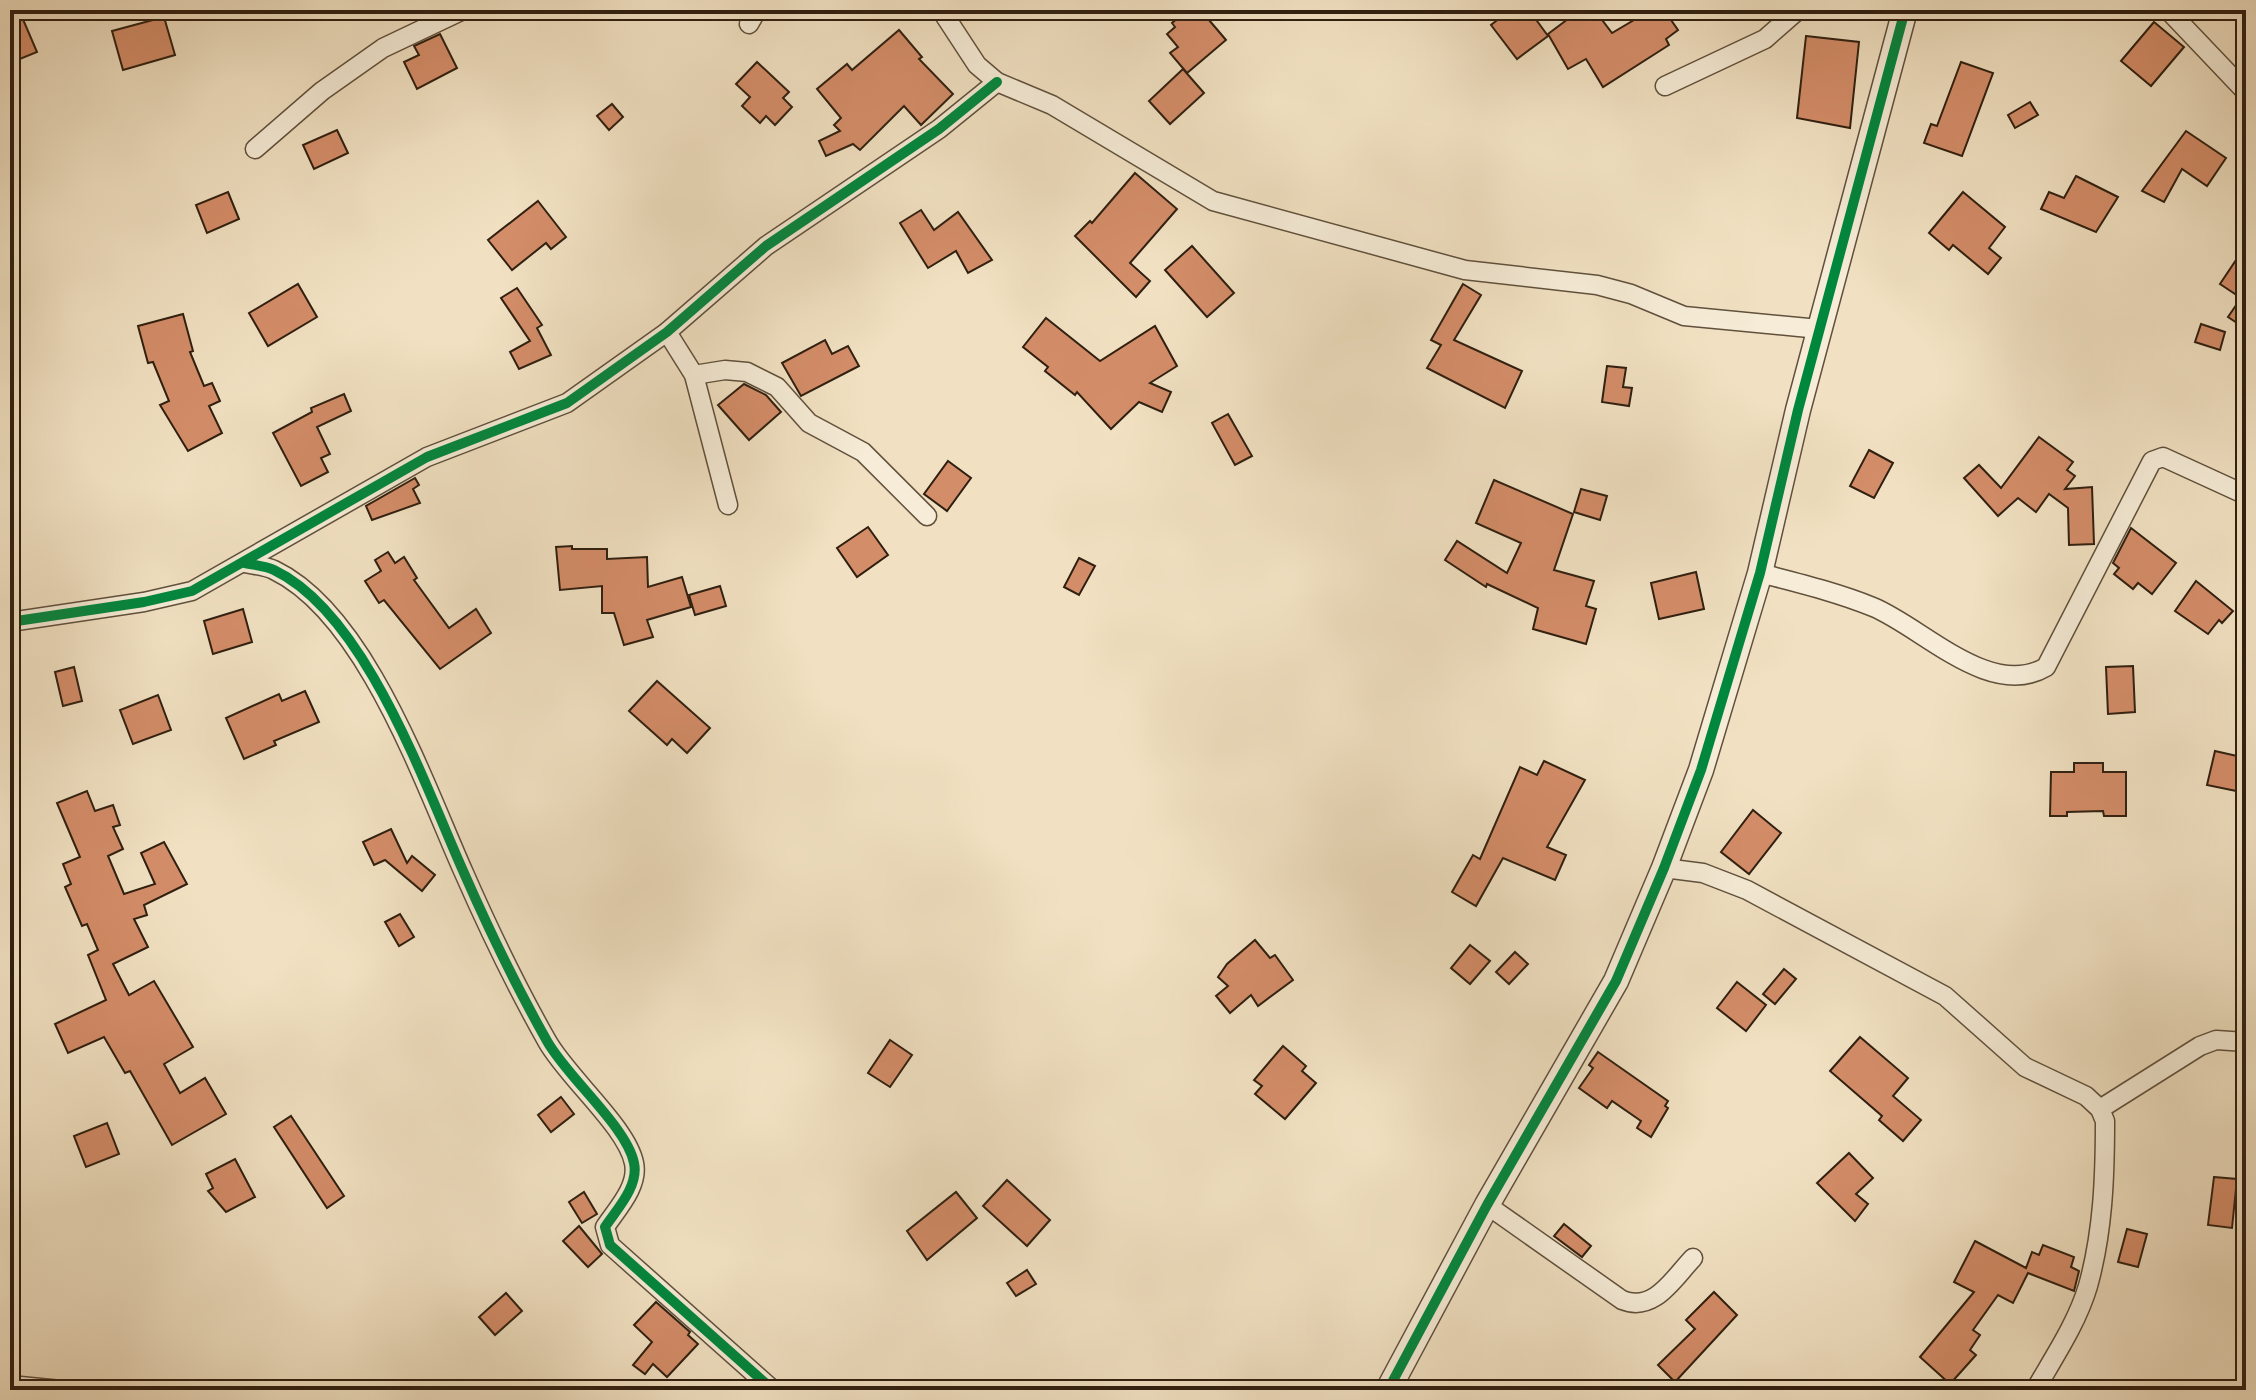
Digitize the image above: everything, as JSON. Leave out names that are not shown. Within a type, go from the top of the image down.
[{"type":"street","points":[[255,149],[322,91],[383,48],[463,10]]},
{"type":"street","points":[[941,10],[977,65],[997,82],[1052,105],[1213,201],[1465,270],[1597,285],[1631,294],[1684,316],[1819,329]]},
{"type":"street","points":[[1665,86],[1765,39],[1798,10]]},
{"type":"street","points":[[1388,1390],[1487,1205],[1616,981],[1701,770],[1760,573],[1819,329],[1905,10]]},
{"type":"street","points":[[2168,10],[2246,92]]},
{"type":"street","points":[[10,622],[144,602],[192,591],[427,457],[567,403],[667,332],[766,246],[939,129],[997,82]]},
{"type":"street","points":[[667,332],[694,375],[728,505]]},
{"type":"street","points":[[694,375],[725,370],[747,372],[777,387],[809,423],[863,452],[927,516]]},
{"type":"street","points":[[1760,573],[1838,593],[1877,608],[1974,667],[2033,674],[2046,667],[2152,461],[2163,457],[2246,495]]},
{"type":"street","points":[[245,563],[273,569],[303,588],[360,656],[396,718],[517,987],[557,1060],[620,1136],[634,1161],[635,1176],[605,1227],[610,1245],[773,1390]]},
{"type":"street","points":[[1664,868],[1703,873],[1747,890],[1945,996],[2025,1067],[2086,1096],[2100,1109],[2105,1121],[2103,1215],[2088,1287],[2073,1322],[2035,1390]]},
{"type":"street","points":[[2100,1109],[2200,1046],[2216,1040],[2246,1042]]},
{"type":"street","points":[[1487,1205],[1622,1300],[1636,1306],[1648,1304],[1693,1258]]},
{"type":"street","points":[[10,1385],[61,1390]]},
{"type":"building","points":[[10,10],[19,10],[37,52],[10,63]]},
{"type":"building","points":[[1195,10],[1221,10],[1209,20],[1226,40],[1187,73],[1170,53],[1178,47],[1167,34],[1175,27],[1172,23],[1185,12],[1188,16]]},
{"type":"building","points":[[1510,10],[1529,10],[1548,36],[1517,59],[1491,25]]},
{"type":"building","points":[[1580,10],[1585,10],[1590,17],[1596,12],[1612,33],[1651,10],[1664,10],[1678,30],[1666,39],[1669,45],[1603,87],[1586,59],[1568,69],[1548,34]]},
{"type":"building","points":[[164,17],[175,55],[123,70],[112,31]]},
{"type":"building","points":[[2154,22],[2184,47],[2151,86],[2121,61]]},
{"type":"building","points":[[899,30],[922,57],[919,59],[953,94],[921,125],[904,106],[860,150],[853,144],[826,156],[819,141],[840,131],[834,125],[841,118],[817,89],[847,64],[852,70]]},
{"type":"building","points":[[440,34],[457,68],[417,89],[404,62],[419,55],[414,46]]},
{"type":"building","points":[[1806,36],[1859,42],[1850,128],[1797,118]]},
{"type":"building","points":[[757,62],[789,92],[783,98],[792,107],[775,125],[766,116],[760,123],[742,106],[750,97],[736,84]]},
{"type":"building","points":[[1961,62],[1993,73],[1962,156],[1924,143],[1931,124],[1937,126]]},
{"type":"building","points":[[1183,69],[1204,93],[1170,124],[1149,101]]},
{"type":"building","points":[[2030,102],[2038,115],[2015,128],[2008,115]]},
{"type":"building","points":[[612,104],[623,117],[609,130],[597,116]]},
{"type":"building","points":[[337,130],[348,153],[314,169],[303,145]]},
{"type":"building","points":[[2186,131],[2226,158],[2207,186],[2182,169],[2164,202],[2142,191]]},
{"type":"building","points":[[1135,173],[1177,209],[1130,263],[1150,281],[1136,297],[1075,236],[1090,221],[1092,223]]},
{"type":"building","points":[[2076,176],[2118,197],[2096,232],[2041,209],[2049,192],[2064,198]]},
{"type":"building","points":[[228,192],[239,219],[207,233],[196,205]]},
{"type":"building","points":[[1963,192],[2005,227],[1989,248],[2001,258],[1988,274],[1953,245],[1949,250],[1929,233]]},
{"type":"building","points":[[538,201],[566,237],[551,249],[546,243],[512,270],[488,240]]},
{"type":"building","points":[[921,210],[934,230],[958,212],[992,260],[968,273],[956,251],[928,268],[900,223]]},
{"type":"building","points":[[2246,245],[2246,329],[2228,317],[2241,298],[2220,284]]},
{"type":"building","points":[[1192,246],[1234,293],[1207,317],[1165,270]]},
{"type":"building","points":[[298,284],[317,317],[268,346],[249,313]]},
{"type":"building","points":[[1463,284],[1481,295],[1454,340],[1522,371],[1505,408],[1427,368],[1441,345],[1431,340]]},
{"type":"building","points":[[517,288],[542,325],[537,328],[551,355],[519,369],[510,352],[530,341],[501,298]]},
{"type":"building","points":[[183,314],[193,351],[190,352],[204,386],[212,383],[220,401],[209,406],[222,433],[188,451],[160,405],[169,401],[153,362],[148,363],[138,326]]},
{"type":"building","points":[[1046,318],[1100,361],[1155,326],[1177,366],[1150,383],[1171,392],[1162,412],[1139,402],[1111,429],[1077,392],[1075,395],[1045,371],[1048,367],[1023,347]]},
{"type":"building","points":[[2201,324],[2225,332],[2220,350],[2195,342]]},
{"type":"building","points":[[825,340],[832,354],[848,346],[859,366],[801,396],[782,363]]},
{"type":"building","points":[[1607,366],[1626,368],[1623,387],[1632,388],[1629,406],[1602,402]]},
{"type":"building","points":[[744,384],[766,395],[781,412],[749,440],[718,405]]},
{"type":"building","points":[[344,394],[351,411],[317,427],[330,454],[321,458],[328,472],[301,486],[273,433],[312,412],[311,408]]},
{"type":"building","points":[[1228,414],[1252,456],[1235,465],[1212,423]]},
{"type":"building","points":[[2039,437],[2073,462],[2067,470],[2075,476],[2065,489],[2092,487],[2094,544],[2069,545],[2068,508],[2049,494],[2036,512],[2018,498],[1998,516],[1964,478],[1979,465],[2001,488]]},
{"type":"building","points":[[1869,450],[1893,463],[1874,498],[1850,486]]},
{"type":"building","points":[[948,461],[971,478],[947,511],[924,494]]},
{"type":"building","points":[[415,478],[419,485],[413,489],[420,503],[372,520],[366,506]]},
{"type":"building","points":[[1494,480],[1573,514],[1554,570],[1594,581],[1586,606],[1596,609],[1586,644],[1533,629],[1538,608],[1487,584],[1486,587],[1445,560],[1457,541],[1507,573],[1521,543],[1476,523]]},
{"type":"building","points":[[1581,489],[1607,496],[1600,520],[1574,512]]},
{"type":"building","points":[[868,527],[888,555],[857,577],[837,548]]},
{"type":"building","points":[[2131,528],[2176,563],[2152,594],[2138,583],[2133,589],[2114,574],[2119,568],[2113,563]]},
{"type":"building","points":[[572,546],[572,549],[607,549],[607,559],[647,557],[648,587],[682,577],[691,607],[647,620],[653,637],[624,645],[614,613],[602,613],[602,586],[560,590],[556,547]]},
{"type":"building","points":[[388,552],[395,563],[404,557],[417,578],[414,580],[449,628],[476,609],[491,633],[440,669],[384,600],[379,603],[365,581],[381,571],[375,560]]},
{"type":"building","points":[[1079,558],[1095,566],[1079,595],[1064,587]]},
{"type":"building","points":[[1696,572],[1704,609],[1659,619],[1651,583]]},
{"type":"building","points":[[2196,581],[2233,611],[2222,623],[2219,620],[2208,634],[2175,611]]},
{"type":"building","points":[[720,586],[726,606],[695,615],[689,595]]},
{"type":"building","points":[[243,609],[252,642],[213,654],[204,621]]},
{"type":"building","points":[[2133,666],[2135,712],[2108,714],[2106,667]]},
{"type":"building","points":[[74,667],[82,701],[63,706],[55,672]]},
{"type":"building","points":[[657,681],[710,728],[687,753],[672,739],[667,745],[629,711]]},
{"type":"building","points":[[305,691],[319,722],[274,741],[276,745],[244,759],[226,718],[279,694],[282,701]]},
{"type":"building","points":[[158,695],[171,730],[133,744],[120,710]]},
{"type":"building","points":[[2215,751],[2246,758],[2246,793],[2207,785]]},
{"type":"building","points":[[1544,761],[1585,780],[1547,847],[1566,855],[1555,880],[1503,858],[1476,906],[1452,892],[1473,855],[1480,859],[1520,767],[1537,775]]},
{"type":"building","points":[[2074,763],[2103,763],[2103,772],[2126,772],[2126,816],[2104,816],[2103,811],[2050,816],[2051,772],[2074,772]]},
{"type":"building","points":[[87,791],[95,811],[113,805],[120,825],[113,827],[123,849],[108,856],[124,894],[155,884],[141,853],[164,842],[187,884],[144,905],[147,915],[134,919],[148,947],[113,964],[129,995],[154,981],[193,1047],[164,1064],[180,1093],[205,1078],[226,1114],[172,1145],[130,1071],[125,1073],[104,1037],[68,1053],[55,1024],[106,1000],[88,955],[98,950],[87,924],[82,926],[65,887],[71,884],[63,864],[80,857],[57,803]]},
{"type":"building","points":[[1753,810],[1781,833],[1749,874],[1721,852]]},
{"type":"building","points":[[391,829],[407,863],[412,856],[435,875],[422,891],[385,860],[374,865],[363,842]]},
{"type":"building","points":[[400,914],[414,937],[399,946],[385,922]]},
{"type":"building","points":[[1255,940],[1270,958],[1275,955],[1293,980],[1258,1006],[1251,995],[1230,1013],[1216,996],[1228,986],[1218,977],[1227,964]]},
{"type":"building","points":[[1470,945],[1490,961],[1470,984],[1451,968]]},
{"type":"building","points":[[1515,952],[1528,964],[1509,984],[1496,972]]},
{"type":"building","points":[[1784,969],[1796,979],[1775,1004],[1763,994]]},
{"type":"building","points":[[1737,982],[1766,1005],[1746,1031],[1717,1008]]},
{"type":"building","points":[[1860,1037],[1908,1078],[1893,1096],[1921,1120],[1903,1141],[1879,1120],[1882,1116],[1830,1071]]},
{"type":"building","points":[[890,1040],[912,1055],[890,1087],[868,1073]]},
{"type":"building","points":[[1283,1046],[1306,1066],[1302,1071],[1316,1083],[1285,1119],[1255,1094],[1262,1086],[1254,1080]]},
{"type":"building","points":[[1598,1052],[1668,1101],[1665,1106],[1668,1108],[1651,1137],[1637,1128],[1641,1121],[1612,1101],[1607,1108],[1579,1088],[1593,1068],[1589,1065]]},
{"type":"building","points":[[561,1097],[574,1114],[551,1132],[538,1115]]},
{"type":"building","points":[[291,1116],[344,1196],[327,1208],[274,1127]]},
{"type":"building","points":[[107,1123],[119,1154],[86,1167],[74,1136]]},
{"type":"building","points":[[1849,1153],[1873,1178],[1856,1194],[1868,1204],[1855,1221],[1817,1183]]},
{"type":"building","points":[[235,1159],[255,1197],[226,1212],[208,1191],[213,1188],[206,1174]]},
{"type":"building","points":[[2214,1177],[2237,1179],[2232,1228],[2208,1225]]},
{"type":"building","points":[[1007,1180],[1050,1220],[1027,1246],[983,1206]]},
{"type":"building","points":[[584,1192],[597,1214],[582,1223],[569,1202]]},
{"type":"building","points":[[956,1192],[977,1218],[927,1260],[907,1231]]},
{"type":"building","points":[[1564,1224],[1591,1246],[1582,1257],[1554,1236]]},
{"type":"building","points":[[579,1226],[602,1254],[588,1267],[563,1241]]},
{"type":"building","points":[[2127,1229],[2147,1234],[2138,1267],[2118,1262]]},
{"type":"building","points":[[1975,1241],[2026,1268],[2032,1252],[2039,1255],[2043,1245],[2074,1257],[2071,1267],[2079,1271],[2074,1291],[2028,1273],[2013,1303],[1998,1295],[1973,1330],[1980,1335],[1970,1350],[1976,1355],[1950,1384],[1920,1357],[1974,1292],[1954,1282]]},
{"type":"building","points":[[1027,1270],[1036,1284],[1016,1296],[1007,1283]]},
{"type":"building","points":[[1714,1292],[1737,1315],[1675,1382],[1658,1365],[1695,1329],[1686,1320]]},
{"type":"building","points":[[506,1293],[522,1311],[495,1335],[479,1317]]},
{"type":"building","points":[[656,1302],[690,1332],[688,1335],[698,1344],[667,1377],[653,1364],[645,1374],[633,1365],[652,1342],[634,1325]]},
{"type":"cycle path","points":[[1388,1390],[1487,1205],[1616,981],[1701,770],[1760,573],[1798,410],[1905,10]]},
{"type":"cycle path","points":[[10,622],[144,602],[192,591],[427,457],[567,403],[667,332],[766,246],[939,129],[997,82]]},
{"type":"cycle path","points":[[245,563],[274,570],[307,592],[337,623],[364,662],[411,750],[483,916],[547,1041],[609,1118],[629,1149],[635,1172],[626,1197],[605,1227],[610,1245],[773,1390]]}]
